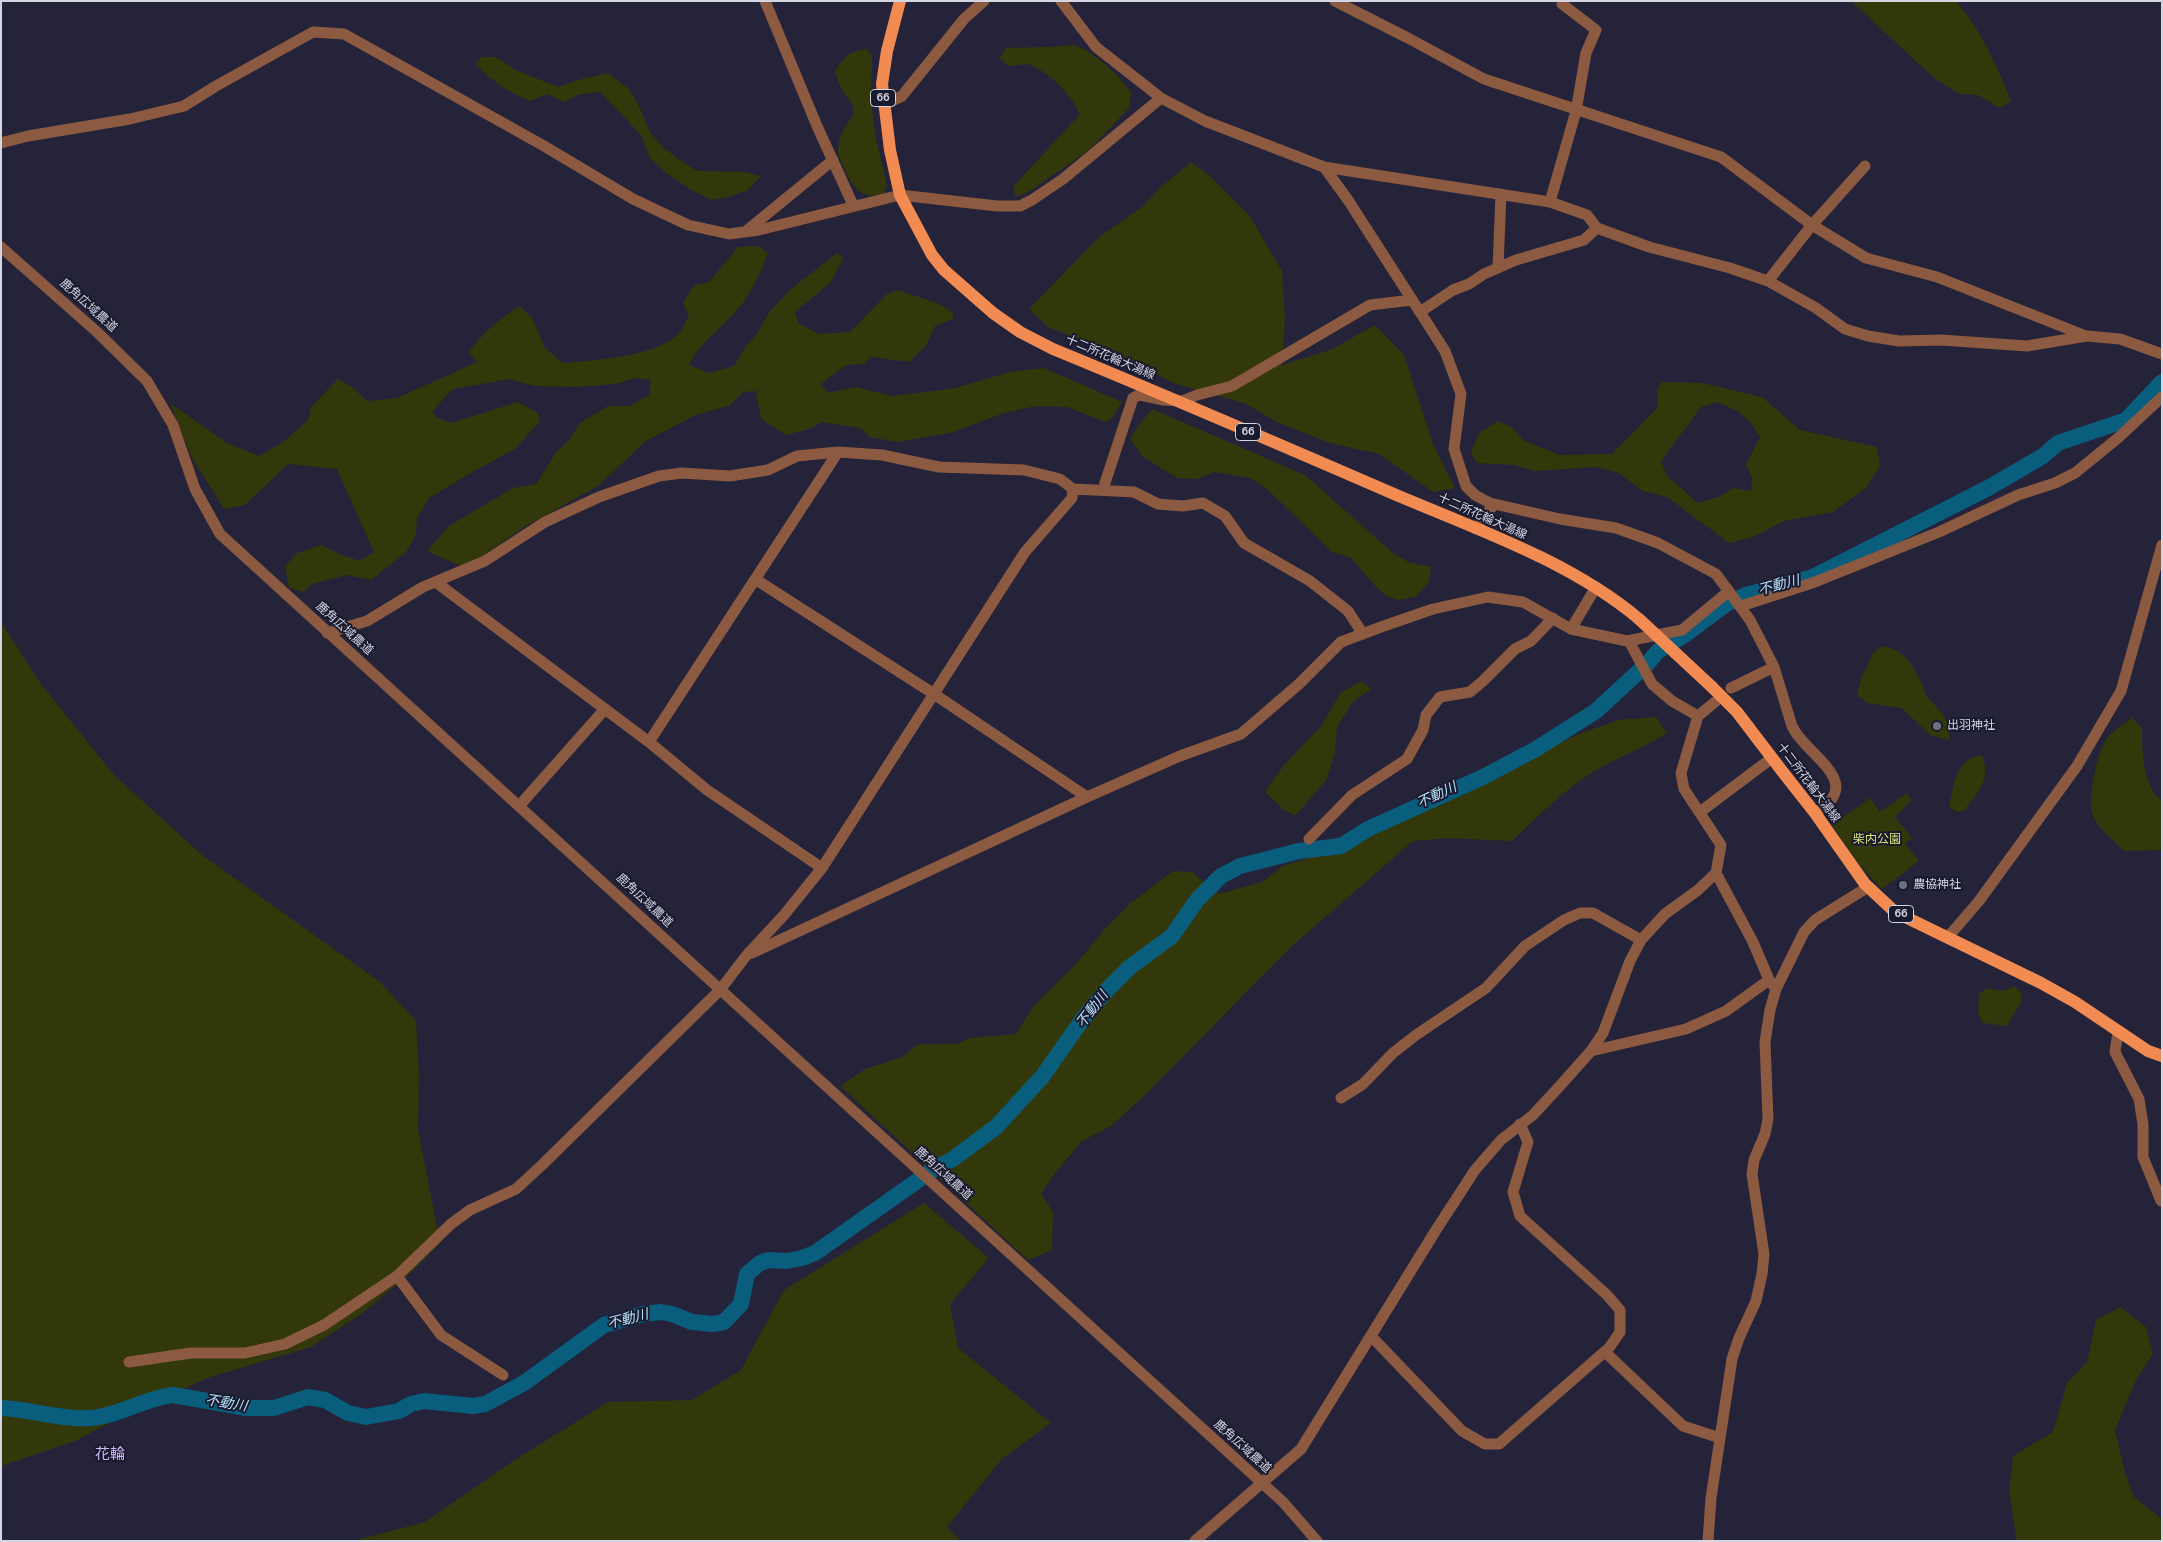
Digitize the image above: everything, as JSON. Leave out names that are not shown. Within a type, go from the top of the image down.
[{"type":"main road","name":"十二所花輪大湯線","points":[[900,1],[887,51],[882,84],[890,150],[900,194],[932,255],[944,270],[993,314],[1020,332],[1053,349],[1476,529],[1567,571],[1596,587],[1639,619],[1737,712],[1815,813],[1868,887],[1895,912],[2041,983],[2074,1002],[2148,1051],[2162,1056]]},
{"type":"street","points":[[765,1],[853,205]]},
{"type":"street","points":[[884,105],[902,96],[964,19],[984,1]]},
{"type":"street","points":[[1061,1],[1096,47],[1161,98],[1205,121],[1324,167],[1550,202],[1587,215],[1597,228],[1649,248],[1730,268],[1768,281],[1816,308],[1846,329],[1868,336],[1899,341],[1940,340],[2026,346],[2087,336],[2120,339],[2162,354]]},
{"type":"street","points":[[1335,1],[1484,79],[1576,111],[1721,157],[1812,225],[1866,258],[1937,277],[2087,336]]},
{"type":"street","points":[[1550,202],[1576,111],[1586,53],[1596,30],[1562,4]]},
{"type":"street","points":[[1,143],[28,136],[130,119],[184,106],[313,32],[344,34],[544,146],[640,203],[688,224],[729,234],[759,230],[900,194],[997,206],[1020,206],[1063,179],[1161,98]]},
{"type":"street","points":[[744,232],[833,160]]},
{"type":"street","points":[[1768,281],[1812,225],[1865,166]]},
{"type":"street","points":[[1324,167],[1348,200],[1444,351],[1461,394],[1454,449],[1466,486],[1475,495],[1494,504],[1560,519],[1616,528],[1658,543],[1716,574],[1735,599],[1774,667],[1792,726],[1803,743],[1836,780],[1837,790],[1834,798],[1827,806],[1815,813]]},
{"type":"street","points":[[1498,267],[1502,194]]},
{"type":"street","points":[[1420,312],[1453,290],[1498,267],[1584,240],[1597,228]]},
{"type":"street","name":"鹿角広域農道","points":[[1,247],[97,332],[147,381],[173,425],[195,489],[220,534],[1283,1502],[1317,1541]]},
{"type":"street","points":[[1103,490],[1133,398],[1138,395],[1162,400],[1182,401],[1232,386],[1370,306],[1412,300]]},
{"type":"street","points":[[746,956],[1087,797],[1180,756],[1241,734],[1299,684],[1341,642],[1433,609],[1488,597],[1523,602],[1571,629],[1628,641],[1682,630],[1735,599],[1824,578],[1939,532],[2018,495],[2055,483],[2075,473],[2118,438],[2162,397]]},
{"type":"street","points":[[327,633],[367,621],[423,587],[437,583],[486,561],[545,522],[600,497],[659,476],[682,473],[730,476],[768,470],[798,456],[838,452],[882,456],[939,467],[1024,470],[1060,480],[1073,489],[1134,492],[1158,504],[1183,506],[1203,503],[1225,516],[1244,543],[1310,581],[1348,611],[1363,634]]},
{"type":"street","points":[[650,742],[838,452]]},
{"type":"street","points":[[129,1362],[191,1353],[245,1353],[285,1344],[324,1326],[397,1276],[451,1224],[470,1210],[516,1189],[720,990],[746,956],[784,915],[822,868],[1025,552],[1072,498],[1073,489]]},
{"type":"street","points":[[1476,529],[1494,504]]},
{"type":"street","points":[[1948,937],[1979,901],[2078,766],[2121,691],[2162,545]]},
{"type":"street","points":[[755,579],[934,694],[1087,797]]},
{"type":"street","points":[[437,583],[650,742],[707,790],[822,868]]},
{"type":"street","points":[[1571,629],[1596,587]]},
{"type":"street","points":[[1310,839],[1352,795],[1407,758],[1423,730],[1426,715],[1440,697],[1470,692],[1515,649],[1531,641],[1553,618]]},
{"type":"street","points":[[1628,641],[1645,674],[1660,693],[1698,716]]},
{"type":"street","points":[[1731,688],[1774,667]]},
{"type":"street","points":[[1715,702],[1698,716],[1681,773],[1684,789],[1721,845],[1716,874],[1753,942],[1773,984]]},
{"type":"street","points":[[519,806],[605,709]]},
{"type":"street","points":[[1700,812],[1772,758]]},
{"type":"street","points":[[1195,1541],[1260,1483],[1301,1450],[1475,1170],[1501,1140],[1533,1115],[1591,1051],[1603,1033],[1630,961],[1641,940],[1665,914],[1716,874]]},
{"type":"street","points":[[1708,1541],[1711,1498],[1732,1359],[1739,1338],[1756,1302],[1762,1274],[1764,1254],[1752,1174],[1754,1160],[1765,1134],[1768,1119],[1765,1042],[1773,984],[1804,932],[1815,920],[1868,887]]},
{"type":"street","points":[[1341,1098],[1363,1084],[1393,1053],[1416,1035],[1486,988],[1526,946],[1564,920],[1580,913],[1593,913],[1641,940]]},
{"type":"street","points":[[1591,1051],[1686,1029],[1726,1011],[1773,984]]},
{"type":"street","points":[[2118,1032],[2115,1052],[2139,1100],[2143,1124],[2142,1157],[2161,1201]]},
{"type":"street","points":[[1371,1336],[1462,1431],[1486,1444],[1499,1444],[1605,1352],[1620,1332],[1620,1310],[1607,1295],[1520,1216],[1513,1192],[1528,1142],[1520,1124]]},
{"type":"street","points":[[397,1276],[441,1334],[503,1375]]},
{"type":"street","points":[[1605,1352],[1683,1426],[1720,1438]]},
{"type":"green space","points":[[1851,1],[1956,1],[1988,48],[2011,101],[2000,108],[1978,95],[1959,94],[1933,77]]},
{"type":"green space","points":[[1075,45],[1099,59],[1119,78],[1131,93],[1129,108],[1089,150],[1030,191],[1016,197],[1013,187],[1080,114],[1066,93],[1046,74],[1029,64],[1008,66],[999,58],[1006,48]]},
{"type":"green space","points":[[866,49],[872,55],[871,103],[876,139],[887,185],[884,193],[876,195],[869,195],[858,190],[849,178],[838,152],[841,136],[853,116],[853,105],[841,89],[835,72],[841,62],[848,56],[856,51]]},
{"type":"green space","points":[[482,57],[496,57],[515,70],[558,87],[608,73],[629,89],[640,108],[649,131],[664,148],[677,158],[697,171],[745,172],[761,176],[748,190],[712,200],[694,192],[665,172],[650,158],[641,135],[600,92],[580,94],[564,102],[548,94],[530,101],[507,90],[475,64]]},
{"type":"green space","points":[[1191,162],[1209,175],[1249,215],[1282,271],[1285,319],[1282,365],[1330,350],[1375,325],[1404,355],[1433,444],[1455,488],[1433,492],[1379,454],[1330,443],[1279,423],[1244,403],[1176,384],[1118,354],[1048,327],[1029,309],[1098,238],[1142,207],[1161,187]]},
{"type":"green space","points":[[759,246],[768,253],[750,292],[735,312],[700,348],[689,365],[709,373],[734,366],[770,311],[791,289],[837,253],[843,258],[831,282],[795,312],[798,323],[818,334],[850,332],[887,294],[899,290],[941,305],[953,313],[953,319],[935,326],[927,344],[909,362],[872,357],[864,364],[846,365],[821,384],[828,393],[855,387],[892,396],[927,392],[955,388],[1010,372],[1044,368],[1122,402],[1112,418],[1105,422],[1067,407],[1035,406],[1004,413],[950,433],[897,442],[870,437],[860,428],[822,422],[809,429],[786,435],[761,419],[756,391],[743,392],[729,406],[698,414],[647,440],[598,486],[521,529],[465,568],[427,551],[449,526],[513,488],[536,484],[557,451],[568,441],[580,423],[608,406],[630,406],[649,395],[651,380],[636,378],[615,384],[575,387],[534,386],[509,379],[453,389],[432,411],[437,418],[452,423],[518,402],[538,413],[540,421],[515,449],[429,498],[417,518],[416,535],[406,552],[371,580],[347,575],[312,584],[304,592],[289,588],[285,566],[297,553],[321,545],[360,561],[374,552],[337,469],[288,464],[245,505],[224,509],[192,458],[170,403],[227,443],[259,456],[282,443],[308,420],[311,407],[338,379],[351,386],[367,401],[397,398],[477,362],[469,352],[492,327],[520,306],[532,318],[545,348],[563,363],[607,359],[656,347],[669,341],[682,329],[689,316],[683,303],[694,285],[708,283],[738,247]]},
{"type":"green space","points":[[1662,382],[1702,383],[1762,397],[1800,430],[1877,447],[1880,466],[1866,488],[1833,512],[1784,521],[1753,537],[1729,543],[1667,497],[1643,491],[1617,472],[1596,467],[1535,471],[1514,465],[1477,463],[1471,453],[1478,434],[1498,421],[1513,428],[1523,440],[1560,455],[1612,454],[1658,407],[1657,389]],"holes":[[[1717,402],[1737,411],[1747,419],[1760,437],[1746,465],[1752,478],[1751,491],[1733,488],[1721,496],[1698,503],[1667,476],[1661,461],[1701,407]]]},
{"type":"green space","points":[[1152,409],[1305,475],[1393,553],[1408,562],[1431,567],[1429,582],[1415,597],[1398,600],[1388,597],[1376,587],[1351,558],[1332,552],[1267,489],[1251,478],[1214,472],[1198,479],[1177,478],[1142,456],[1130,439]]},
{"type":"green space","points":[[1,622],[41,684],[114,775],[202,855],[380,982],[416,1021],[419,1073],[418,1130],[440,1243],[413,1271],[364,1312],[311,1347],[210,1377],[117,1419],[75,1441],[1,1466]]},
{"type":"green space","points":[[1882,646],[1902,654],[1911,664],[1927,696],[1947,722],[1949,740],[1930,735],[1902,708],[1867,703],[1857,695],[1862,674],[1867,668],[1872,654]]},
{"type":"green space","points":[[1362,681],[1371,689],[1353,702],[1337,727],[1335,752],[1327,779],[1296,815],[1285,811],[1265,792],[1284,765],[1321,726],[1341,692]]},
{"type":"green space","points":[[1656,717],[1667,733],[1586,776],[1553,802],[1512,841],[1449,838],[1413,841],[1292,946],[1145,1095],[1111,1126],[1082,1141],[1056,1172],[1041,1194],[1053,1212],[1052,1250],[1028,1260],[840,1086],[865,1069],[902,1057],[919,1044],[956,1044],[970,1038],[1016,1034],[1032,1008],[1076,964],[1104,930],[1131,903],[1173,871],[1192,872],[1219,894],[1262,882],[1283,866],[1336,849],[1579,734],[1619,720]]},
{"type":"green space","points":[[2132,718],[2142,728],[2144,768],[2150,786],[2162,801],[2162,850],[2125,851],[2102,829],[2092,813],[2092,787],[2102,747],[2117,728]]},
{"type":"green space","points":[[1982,755],[1985,772],[1982,785],[1964,811],[1957,812],[1949,807],[1957,774],[1966,762],[1973,757]]},
{"type":"green space","name":"柴内公園","points":[[1907,793],[1912,800],[1895,817],[1912,838],[1905,844],[1919,861],[1882,889],[1858,863],[1832,825],[1870,798],[1880,812]]},
{"type":"green space","points":[[2014,986],[2022,994],[2021,1002],[2007,1026],[1983,1023],[1978,1015],[1979,994],[1987,988],[2004,991]]},
{"type":"green space","points":[[924,1203],[989,1258],[950,1304],[958,1348],[1051,1423],[1002,1459],[947,1527],[962,1541],[352,1541],[425,1522],[510,1463],[608,1402],[692,1400],[741,1370],[784,1290]]},
{"type":"green space","points":[[2120,1307],[2146,1327],[2153,1354],[2136,1380],[2115,1430],[2125,1473],[2134,1497],[2162,1519],[2162,1541],[2017,1541],[2009,1492],[2013,1456],[2053,1432],[2067,1383],[2087,1362],[2096,1320]]},
{"type":"waterway","name":"不動川","points":[[1,1408],[90,1418],[101,1417],[173,1395],[247,1408],[274,1408],[308,1397],[325,1400],[348,1413],[366,1417],[399,1411],[411,1404],[424,1401],[473,1406],[485,1404],[524,1383],[604,1325],[643,1314],[661,1312],[692,1322],[712,1324],[724,1322],[741,1304],[747,1274],[760,1263],[768,1260],[787,1261],[815,1253],[934,1169],[953,1159],[996,1127],[1042,1077],[1085,1016],[1106,991],[1130,967],[1172,936],[1197,900],[1221,876],[1240,866],[1299,851],[1341,846],[1368,829],[1483,777],[1536,749],[1596,711],[1648,663],[1658,651],[1683,636],[1726,604],[1746,595],[1813,577],[1990,487],[2043,456],[2058,443],[2126,420],[2162,382]]},
{"type":"place","name":"出羽神社","points":[[1937,726]]},
{"type":"place","name":"農協神社","points":[[1903,885]]},
{"type":"district","name":"花輪","points":[[110,1455]]}]
